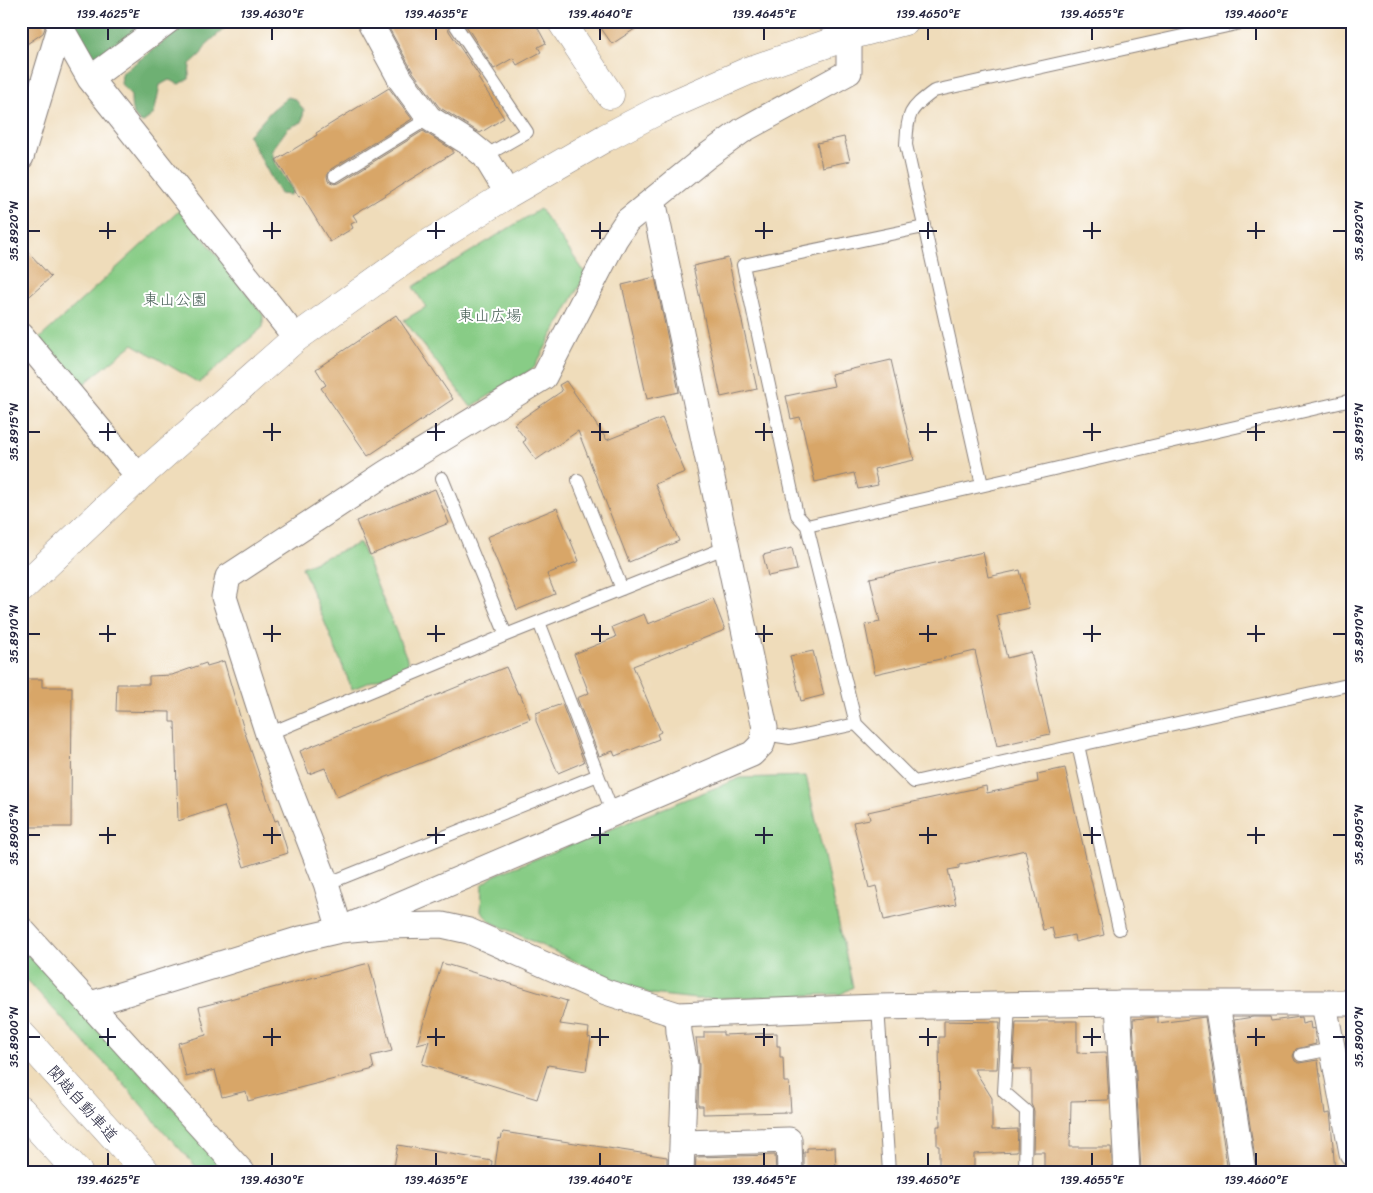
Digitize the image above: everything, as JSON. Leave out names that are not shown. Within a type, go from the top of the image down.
[{"type":"main road","points":[[561,21],[610,96]]},
{"type":"main road","points":[[21,589],[139,477],[296,338],[423,247],[508,194],[657,111],[748,71],[848,36],[905,21]]},
{"type":"main road","name":"関越自動車道","points":[[21,1034],[146,1172]]},
{"type":"main road","points":[[21,1110],[78,1172]]},
{"type":"street","points":[[90,79],[168,21]]},
{"type":"street","points":[[368,21],[401,80],[429,118],[485,156],[508,194]]},
{"type":"street","points":[[60,23],[90,79],[296,338]]},
{"type":"street","points":[[22,153],[60,23]]},
{"type":"street","points":[[340,930],[326,883],[268,734],[224,597],[228,577],[386,473],[544,377],[615,239],[627,221],[707,156],[743,130],[849,72],[848,36]]},
{"type":"street","points":[[340,930],[752,754],[762,744],[765,728],[653,200]]},
{"type":"street","points":[[21,335],[139,477]]},
{"type":"street","points":[[91,1004],[292,942],[340,930],[384,926],[442,925],[469,931],[606,992],[678,1015],[878,1007],[1118,1003],[1352,1003]]},
{"type":"street","points":[[21,929],[242,1172]]},
{"type":"street","points":[[1118,1003],[1128,1172]]},
{"type":"street","points":[[1217,1003],[1243,1172]]},
{"type":"street","points":[[1324,1004],[1352,1153]]},
{"type":"street","points":[[678,1015],[679,1032],[686,1065],[681,1172]]},
{"type":"street","points":[[683,1142],[789,1140],[790,1172]]},
{"type":"lane","points":[[982,485],[906,145],[907,120],[915,105],[934,91],[1250,21]]},
{"type":"lane","points":[[456,26],[527,132],[485,156]]},
{"type":"lane","points":[[335,176],[429,118]]},
{"type":"lane","points":[[924,227],[743,265],[797,515],[806,526],[856,724],[914,782],[1352,684]]},
{"type":"lane","points":[[806,526],[1352,400]]},
{"type":"lane","points":[[442,478],[506,634]]},
{"type":"lane","points":[[578,480],[622,588]]},
{"type":"lane","points":[[268,734],[506,634],[727,547]]},
{"type":"lane","points":[[539,622],[613,814]]},
{"type":"lane","points":[[764,734],[790,738],[856,724]]},
{"type":"lane","points":[[1078,745],[1119,929]]},
{"type":"lane","points":[[339,879],[598,775]]},
{"type":"lane","points":[[1009,1006],[1004,1092],[1026,1111],[1025,1172]]},
{"type":"lane","points":[[878,1007],[889,1172]]},
{"type":"lane","points":[[1301,1055],[1332,1049]]},
{"type":"green space","points":[[72,21],[154,21],[106,59],[92,60]]},
{"type":"green space","points":[[191,21],[233,21],[207,44],[201,54],[190,64],[189,79],[179,84],[169,80],[160,85],[154,114],[142,123],[134,114],[131,95],[121,84],[122,73]]},
{"type":"green space","points":[[288,97],[295,99],[304,110],[302,122],[288,128],[272,150],[274,160],[292,189],[290,195],[280,194],[248,135],[271,111]]},
{"type":"green space","name":"東山公園","points":[[181,209],[263,315],[263,327],[199,383],[133,344],[79,388],[39,339]]},
{"type":"green space","name":"東山広場","points":[[540,209],[586,274],[534,368],[471,407],[404,320],[426,307],[413,287]]},
{"type":"green space","points":[[360,543],[410,666],[352,689],[302,567]]},
{"type":"green space","points":[[806,776],[853,987],[841,994],[697,999],[651,994],[618,981],[491,922],[481,912],[482,885],[495,875],[740,778]]},
{"type":"green space","points":[[21,945],[233,1172],[201,1172],[117,1076],[21,973]]},
{"type":"building","points":[[21,21],[43,21],[45,28],[43,33],[21,48]]},
{"type":"building","points":[[385,21],[450,21],[449,31],[480,77],[478,78],[504,118],[480,133],[439,107],[413,72]]},
{"type":"building","points":[[463,21],[534,21],[546,43],[538,47],[541,52],[517,65],[513,58],[494,69]]},
{"type":"building","points":[[596,21],[647,21],[612,44]]},
{"type":"building","points":[[389,88],[412,119],[331,169],[327,176],[328,181],[335,184],[339,183],[423,131],[453,150],[453,153],[353,215],[357,221],[351,224],[353,228],[330,242],[302,196],[299,197],[276,160]]},
{"type":"building","points":[[844,137],[850,161],[822,167],[817,143]]},
{"type":"building","points":[[21,244],[51,277],[21,304]]},
{"type":"building","points":[[728,258],[757,389],[721,397],[693,266]]},
{"type":"building","points":[[655,277],[679,392],[647,399],[622,285]]},
{"type":"building","points":[[396,315],[453,399],[368,456],[321,388],[326,385],[316,369]]},
{"type":"building","points":[[891,360],[914,460],[874,469],[878,485],[858,489],[854,473],[815,482],[800,417],[791,419],[786,396],[834,386],[831,374]]},
{"type":"building","points":[[566,381],[607,440],[662,418],[685,472],[655,484],[679,541],[629,562],[578,431],[536,460],[523,442],[526,440],[514,424],[562,391],[559,385]]},
{"type":"building","points":[[435,489],[449,523],[370,555],[356,521]]},
{"type":"building","points":[[557,508],[579,561],[547,574],[555,594],[517,610],[487,537]]},
{"type":"building","points":[[792,548],[797,570],[768,576],[763,555]]},
{"type":"building","points":[[983,552],[988,577],[1020,570],[1029,608],[997,615],[1007,658],[1031,652],[1050,734],[997,746],[975,651],[875,674],[865,625],[880,622],[870,578]]},
{"type":"building","points":[[713,598],[725,630],[633,666],[661,732],[657,734],[659,739],[615,756],[613,751],[599,756],[577,698],[589,693],[574,654],[616,637],[612,627],[644,614],[648,624]]},
{"type":"building","points":[[813,651],[824,695],[801,701],[790,656]]},
{"type":"building","points":[[224,661],[244,730],[275,821],[278,820],[288,853],[244,867],[224,806],[178,821],[175,722],[170,722],[170,712],[116,711],[117,684],[149,684],[149,676],[172,675],[206,663],[207,666]]},
{"type":"building","points":[[506,667],[518,694],[520,693],[530,719],[337,797],[325,768],[309,774],[300,751]]},
{"type":"building","points":[[21,679],[42,679],[42,687],[72,687],[71,827],[21,827]]},
{"type":"building","points":[[562,704],[584,762],[558,773],[536,721],[536,713]]},
{"type":"building","points":[[1065,768],[1104,935],[1075,942],[1074,935],[1055,939],[1052,928],[1043,930],[1025,850],[959,865],[959,868],[948,870],[956,904],[884,920],[876,886],[869,888],[853,822],[870,819],[868,812],[986,786],[987,793],[1038,782],[1037,774]]},
{"type":"building","points":[[369,963],[392,1051],[371,1056],[374,1069],[248,1101],[246,1091],[222,1097],[215,1070],[186,1077],[178,1043],[206,1035],[199,1007]]},
{"type":"building","points":[[442,963],[567,1001],[560,1024],[589,1028],[588,1037],[591,1038],[586,1071],[548,1065],[537,1099],[422,1064],[429,1041],[417,1044]]},
{"type":"building","points":[[1158,1017],[1158,1023],[1205,1017],[1228,1172],[1141,1172],[1133,1019]]},
{"type":"building","points":[[1270,1017],[1271,1021],[1301,1017],[1302,1024],[1310,1022],[1311,1029],[1314,1028],[1316,1044],[1296,1049],[1293,1056],[1295,1061],[1299,1063],[1318,1060],[1325,1114],[1330,1113],[1335,1172],[1257,1172],[1234,1020]]},
{"type":"building","points":[[944,1021],[1000,1022],[997,1069],[974,1069],[992,1098],[992,1130],[1018,1129],[1017,1152],[974,1154],[974,1170],[939,1172],[937,1126],[940,1126],[939,1037],[944,1037]]},
{"type":"building","points":[[1077,1021],[1077,1053],[1106,1052],[1109,1100],[1071,1101],[1070,1147],[1111,1147],[1113,1172],[1044,1172],[1044,1152],[1033,1152],[1034,1111],[1031,1104],[1031,1069],[1013,1069],[1016,1022]]},
{"type":"building","points":[[704,1032],[723,1032],[723,1035],[777,1033],[777,1046],[780,1046],[780,1057],[783,1057],[784,1082],[789,1082],[791,1112],[703,1114],[703,1106],[698,1106],[699,1065],[696,1038],[704,1038]]},
{"type":"building","points":[[503,1132],[667,1157],[667,1172],[494,1172],[499,1138],[501,1139]]},
{"type":"building","points":[[398,1145],[492,1161],[491,1172],[393,1172]]},
{"type":"building","points":[[835,1147],[836,1172],[804,1172],[804,1152],[807,1152],[807,1148]]},
{"type":"building","points":[[775,1155],[776,1172],[695,1172],[696,1157]]}]
